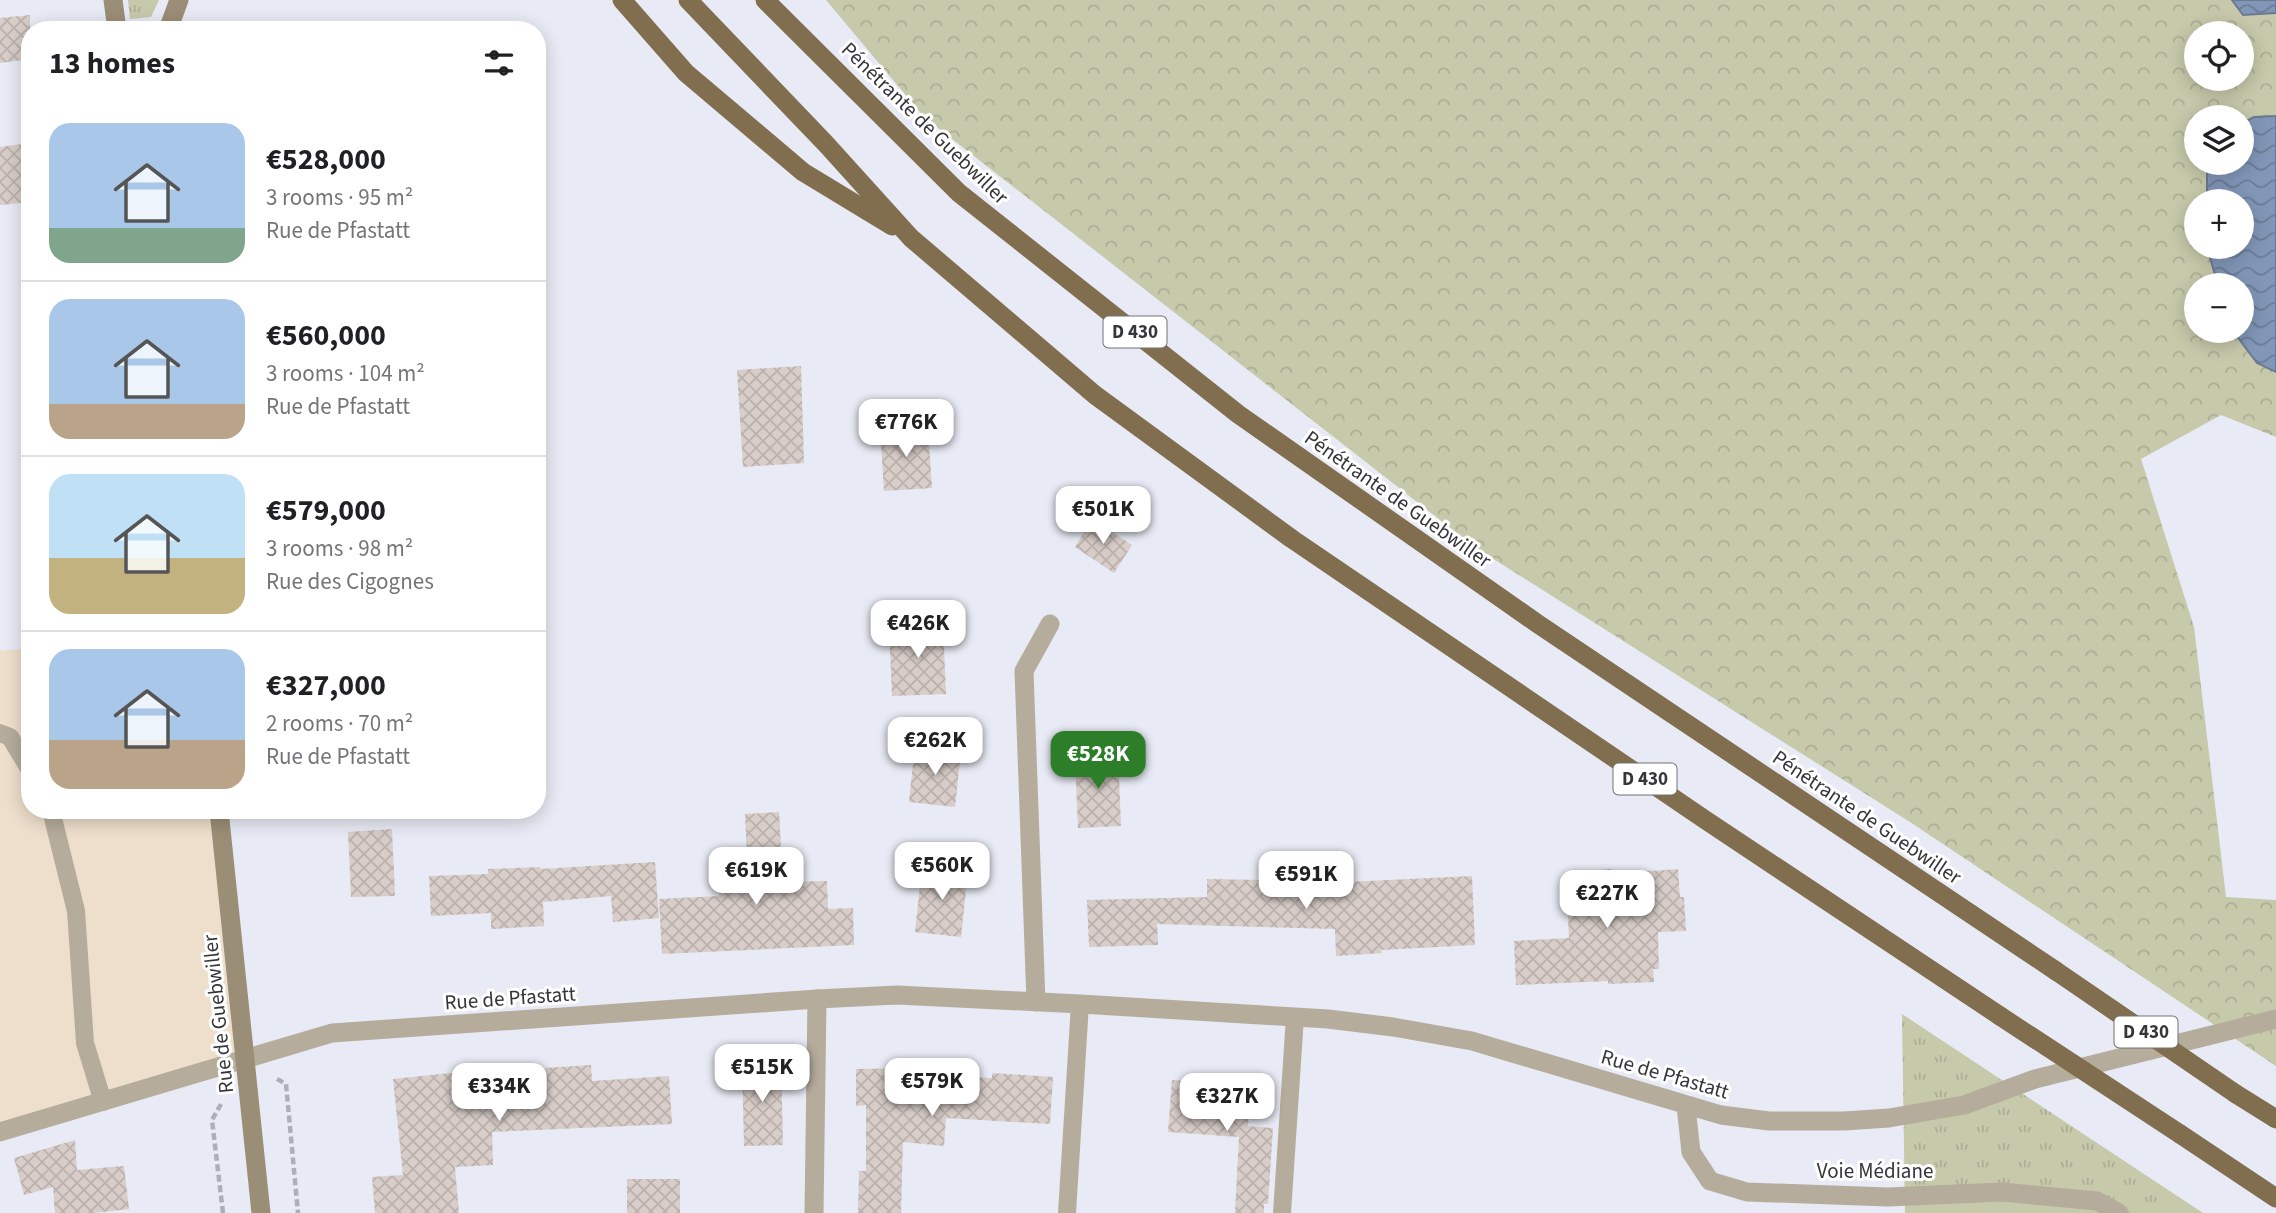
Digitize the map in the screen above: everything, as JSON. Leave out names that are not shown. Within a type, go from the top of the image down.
[{"type":"highway","points":[[622,0],[686,73],[803,172],[911,238]]},
{"type":"highway","name":"D 430","points":[[688,0],[826,144],[911,238],[1094,395],[1292,539],[1704,819],[2276,1198]]},
{"type":"highway","name":"Pénétrante de Guebwiller","points":[[765,0],[959,193],[1238,414],[1538,624],[2276,1119]]},
{"type":"main road","points":[[113,0],[116,21]]},
{"type":"main road","points":[[170,21],[175,3]]},
{"type":"main road","name":"Rue de Guebwiller","points":[[220,819],[261,1213]]},
{"type":"street","points":[[1037,1002],[1024,671],[1050,624]]},
{"type":"street","name":"Rue de Pfastatt","points":[[0,1132],[332,1033],[897,995],[1295,1017],[1393,1027],[1472,1041],[1721,1115],[1769,1121],[1889,1118],[1964,1105],[2035,1079],[2276,1020]]},
{"type":"street","points":[[814,1213],[817,999]]},
{"type":"street","name":"Voie Médiane","points":[[1686,1106],[1691,1152],[1710,1181],[1747,1192],[1888,1196],[2002,1192],[2097,1201],[2119,1213]]},
{"type":"lane","points":[[0,733],[10,737],[21,754]]},
{"type":"lane","points":[[53,819],[76,911],[85,1043],[103,1102]]},
{"type":"lane","points":[[1067,1213],[1080,1004]]},
{"type":"lane","points":[[1282,1213],[1295,1017]]},
{"type":"path","points":[[246,1059],[286,1084],[298,1213]]},
{"type":"shaded area","points":[[21,649],[21,819],[220,819],[246,1059],[0,1132],[0,651]]},
{"type":"green space","points":[[128,0],[159,0],[151,17],[130,19]]},
{"type":"green space","points":[[826,0],[2232,0],[2243,15],[2276,13],[2276,116],[2254,117],[2254,105],[2184,105],[2184,175],[2208,175],[2207,189],[2184,189],[2184,259],[2210,259],[2215,273],[2184,273],[2184,343],[2242,343],[2257,363],[2276,372],[2276,437],[2221,415],[2141,459],[2194,627],[2226,897],[2276,900],[2276,1066],[1910,822],[1476,548],[924,117]]},
{"type":"green space","points":[[1902,1014],[2203,1213],[1905,1213]]},
{"type":"water","points":[[2232,0],[2276,0],[2276,13],[2243,15]]},
{"type":"water","points":[[2276,116],[2276,372],[2257,363],[2242,343],[2254,343],[2254,273],[2215,273],[2210,259],[2254,259],[2254,189],[2207,189],[2207,175],[2254,175],[2254,117]]},
{"type":"building","points":[[30,15],[30,21],[21,21],[21,60],[0,63],[0,18]]},
{"type":"building","points":[[21,144],[21,203],[0,205],[0,147]]},
{"type":"building","points":[[801,366],[804,463],[743,467],[737,370]]},
{"type":"building","points":[[928,427],[932,488],[884,491],[880,430]]},
{"type":"building","points":[[1092,519],[1132,545],[1114,573],[1075,547]]},
{"type":"building","points":[[943,624],[946,694],[892,696],[889,626]]},
{"type":"building","points":[[915,746],[961,752],[955,807],[909,802]]},
{"type":"building","points":[[1118,753],[1121,826],[1078,828],[1075,755]]},
{"type":"building","points":[[779,812],[783,882],[827,881],[828,909],[853,908],[854,945],[662,954],[659,899],[719,896],[718,881],[748,880],[745,814]]},
{"type":"building","points":[[392,829],[395,896],[351,897],[348,832]]},
{"type":"building","points":[[655,862],[659,918],[613,922],[611,896],[543,902],[544,926],[491,929],[491,913],[431,916],[429,876],[488,874],[488,869],[541,869]]},
{"type":"building","points":[[1346,862],[1347,882],[1472,876],[1475,945],[1381,950],[1382,953],[1336,956],[1335,929],[1157,924],[1158,945],[1089,947],[1087,900],[1207,897],[1207,879],[1308,881],[1307,864]]},
{"type":"building","points":[[922,867],[968,872],[961,937],[915,932]]},
{"type":"building","points":[[1611,869],[1611,874],[1678,869],[1680,897],[1684,897],[1686,931],[1658,932],[1659,969],[1653,969],[1654,982],[1516,985],[1514,941],[1569,938],[1566,872]]},
{"type":"building","points":[[781,1061],[783,1145],[744,1146],[742,1062]]},
{"type":"building","points":[[591,1065],[592,1081],[669,1076],[672,1124],[492,1132],[493,1165],[455,1167],[459,1213],[375,1213],[372,1177],[403,1175],[393,1079]]},
{"type":"building","points":[[930,1068],[930,1075],[992,1078],[992,1073],[1053,1077],[1050,1124],[946,1118],[944,1146],[903,1142],[901,1213],[858,1213],[859,1171],[866,1171],[866,1105],[856,1106],[856,1069]]},
{"type":"building","points":[[1172,1080],[1251,1086],[1248,1126],[1273,1128],[1268,1204],[1264,1204],[1264,1213],[1235,1213],[1239,1137],[1168,1132]]},
{"type":"building","points":[[75,1140],[77,1170],[124,1166],[129,1209],[94,1213],[55,1213],[53,1187],[24,1195],[14,1158]]},
{"type":"building","points":[[627,1179],[680,1179],[680,1213],[627,1213]]}]
